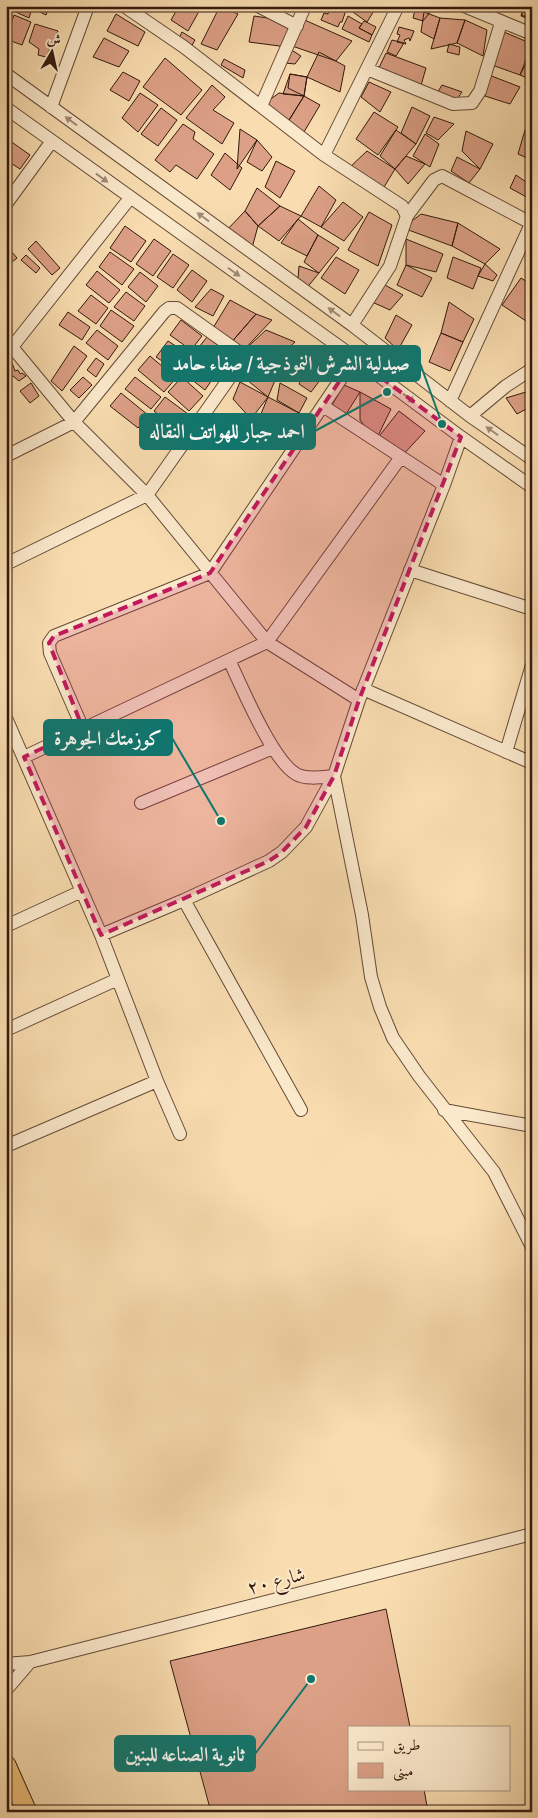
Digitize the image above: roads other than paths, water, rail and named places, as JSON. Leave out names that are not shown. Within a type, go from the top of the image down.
[{"type":"highway","points":[[6,1765],[27,1812]]},
{"type":"street","points":[[51,107],[88,6]]},
{"type":"street","points":[[124,6],[184,47],[324,155],[402,206],[407,216]]},
{"type":"street","points":[[258,6],[297,26]]},
{"type":"street","points":[[261,106],[306,6]]},
{"type":"street","points":[[324,155],[398,6]]},
{"type":"street","points":[[464,6],[501,23],[532,34]]},
{"type":"street","points":[[367,69],[453,104],[472,103],[480,90],[501,23]]},
{"type":"street","points":[[6,74],[352,325],[470,416],[532,459]]},
{"type":"street","points":[[6,108],[532,487]]},
{"type":"street","points":[[6,204],[52,141]]},
{"type":"street","points":[[352,325],[390,266],[407,216],[434,180],[442,176],[530,228],[450,401]]},
{"type":"street","points":[[130,198],[9,348],[74,422],[147,495],[267,642],[361,694],[532,763]]},
{"type":"street","points":[[6,456],[74,422],[169,308],[177,308],[236,350],[239,355],[240,363],[147,495],[6,564]]},
{"type":"street","points":[[377,374],[391,355]]},
{"type":"street","points":[[83,730],[50,654],[48,643],[54,636],[210,573],[355,358]]},
{"type":"street","points":[[470,416],[506,386],[532,368]]},
{"type":"street","points":[[323,406],[444,485]]},
{"type":"street","points":[[101,935],[269,861],[282,852],[306,827],[334,776],[361,694],[444,485],[461,437]]},
{"type":"street","points":[[24,757],[267,642],[401,457]]},
{"type":"street","points":[[410,570],[532,609]]},
{"type":"street","points":[[229,660],[273,748],[284,763],[296,775],[314,778],[334,776]]},
{"type":"street","points":[[506,752],[532,665]]},
{"type":"street","points":[[6,718],[101,935],[157,1081],[180,1134]]},
{"type":"street","points":[[141,804],[273,748]]},
{"type":"street","points":[[334,776],[362,914],[371,977],[380,1007],[393,1038],[444,1110],[494,1172],[532,1247]]},
{"type":"street","points":[[6,926],[82,891]]},
{"type":"street","points":[[184,900],[301,1110]]},
{"type":"street","points":[[6,1030],[118,979]]},
{"type":"street","points":[[6,1146],[157,1081]]},
{"type":"street","points":[[444,1110],[532,1126]]},
{"type":"street","name":"شارع ٢٠","points":[[6,1664],[30,1662],[532,1534]]},
{"type":"street","points":[[6,1690],[30,1662]]},
{"type":"place","name":"احمد جبار للهواتف النقاله","points":[[387,392]]},
{"type":"place","name":"صيدلية الشرش النموذجية / صفاء حامد","points":[[442,424]]},
{"type":"place","name":"كوزمتك الجوهرة","points":[[221,821]]},
{"type":"place","name":"ثانوية الصناعه للبنين","points":[[311,1679]]}]
